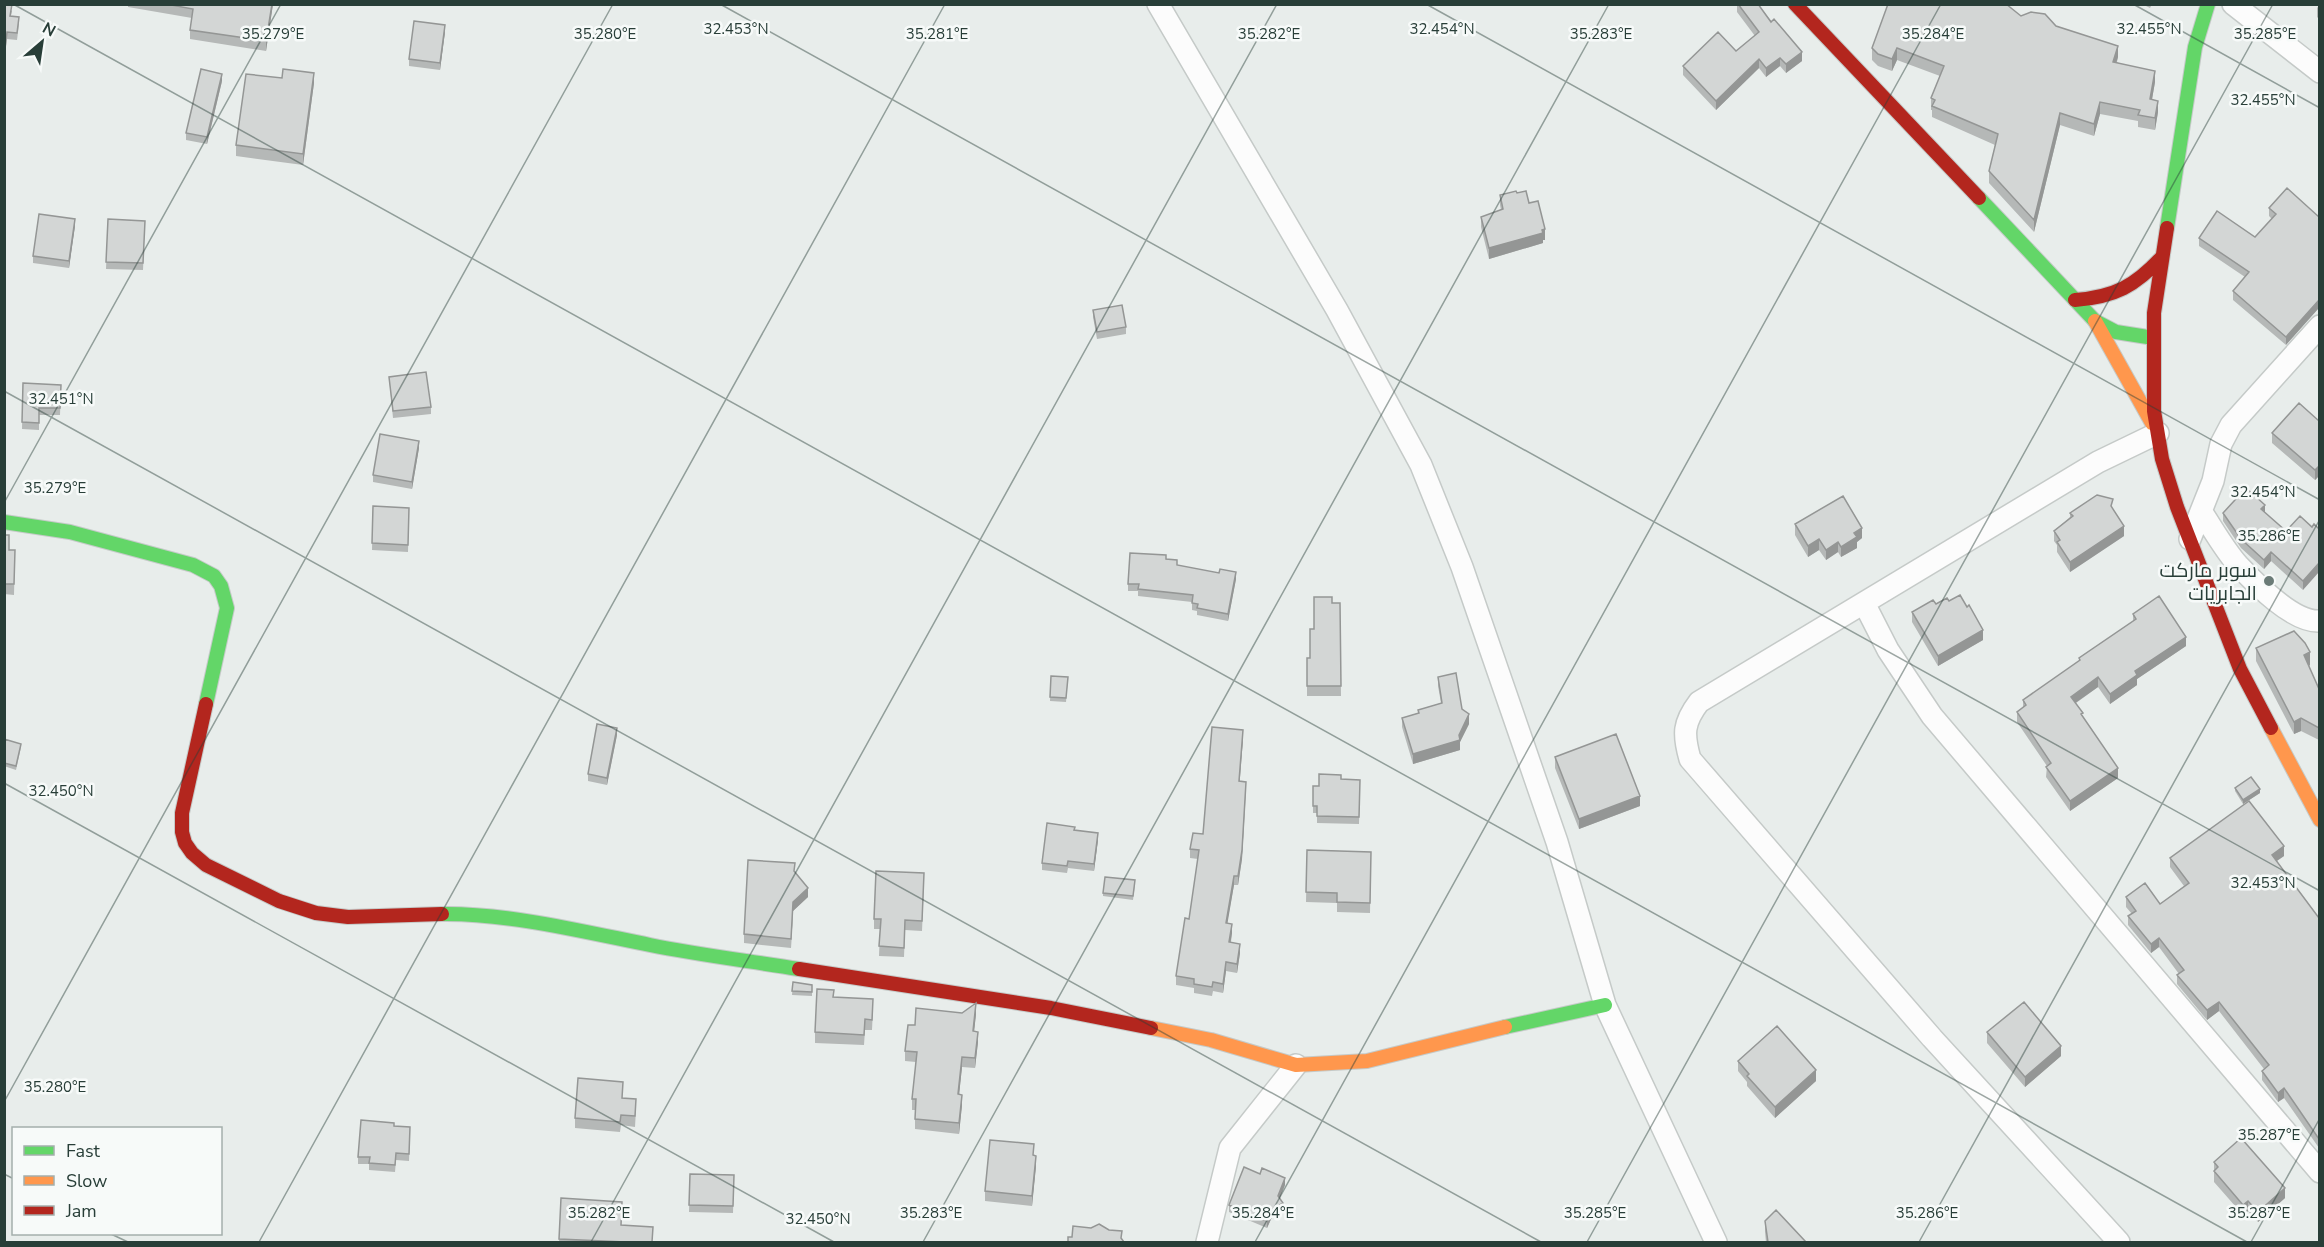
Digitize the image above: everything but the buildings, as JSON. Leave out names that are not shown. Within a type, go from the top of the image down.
[{"type":"street","points":[[1158,4],[1337,309],[1421,465],[1462,567],[1557,842],[1605,1005],[1716,1242]]},
{"type":"street","points":[[1795,4],[2095,321],[2119,334],[2154,338]]},
{"type":"street","points":[[2208,4],[2195,47],[2162,257],[2149,318],[2154,338],[2154,411],[2162,459],[2240,669],[2319,820]]},
{"type":"street","points":[[2233,4],[2319,72]]},
{"type":"street","points":[[2079,304],[2130,287],[2145,276],[2162,257]]},
{"type":"street","points":[[2079,304],[2105,310]]},
{"type":"street","points":[[2095,321],[2158,433]]},
{"type":"street","points":[[2190,539],[2213,481],[2221,444],[2231,425],[2319,326]]},
{"type":"street","points":[[2119,1242],[1932,1038],[1690,759],[1684,738],[1688,716],[1699,702],[2098,462],[2158,433]]},
{"type":"street","points":[[2201,511],[2237,564],[2280,605],[2311,622],[2319,621]]},
{"type":"street","points":[[4,522],[70,532],[193,565],[210,572],[218,580],[225,593],[227,608],[182,813],[182,832],[185,843],[192,853],[206,865],[279,901],[316,913],[348,916],[459,914],[550,925],[670,949],[1051,1008],[1211,1040],[1296,1065],[1367,1061],[1605,1005]]},
{"type":"street","points":[[1864,603],[1888,650],[1932,716],[2319,1172]]},
{"type":"street","points":[[1207,1242],[1230,1148],[1296,1065]]},
{"type":"traffic: fast","points":[[2167,228],[2195,47],[2208,4]]},
{"type":"traffic: fast","points":[[1979,198],[2095,321],[2116,332],[2154,338]]},
{"type":"traffic: fast","points":[[4,522],[70,532],[193,565],[214,576],[221,586],[227,608],[206,704]]},
{"type":"traffic: fast","points":[[442,914],[520,920],[687,952],[799,969]]},
{"type":"traffic: fast","points":[[1505,1027],[1605,1005]]},
{"type":"traffic: slow","points":[[2095,321],[2152,423]]},
{"type":"traffic: slow","points":[[2271,728],[2320,820]]},
{"type":"traffic: slow","points":[[1151,1028],[1211,1040],[1296,1065],[1367,1061],[1505,1027]]},
{"type":"traffic: jam","points":[[1795,4],[1979,198]]},
{"type":"traffic: jam","points":[[2167,228],[2154,313],[2154,411],[2162,459],[2177,507],[2240,669],[2271,728]]},
{"type":"traffic: jam","points":[[2075,300],[2113,293],[2143,276],[2162,257]]},
{"type":"traffic: jam","points":[[206,704],[182,813],[182,832],[185,843],[192,853],[206,865],[279,901],[316,913],[348,917],[442,914]]},
{"type":"traffic: jam","points":[[799,969],[1051,1008],[1151,1028]]},
{"type":"place","name":"سوبر ماركت الجابريات","points":[[2269,581]]}]
